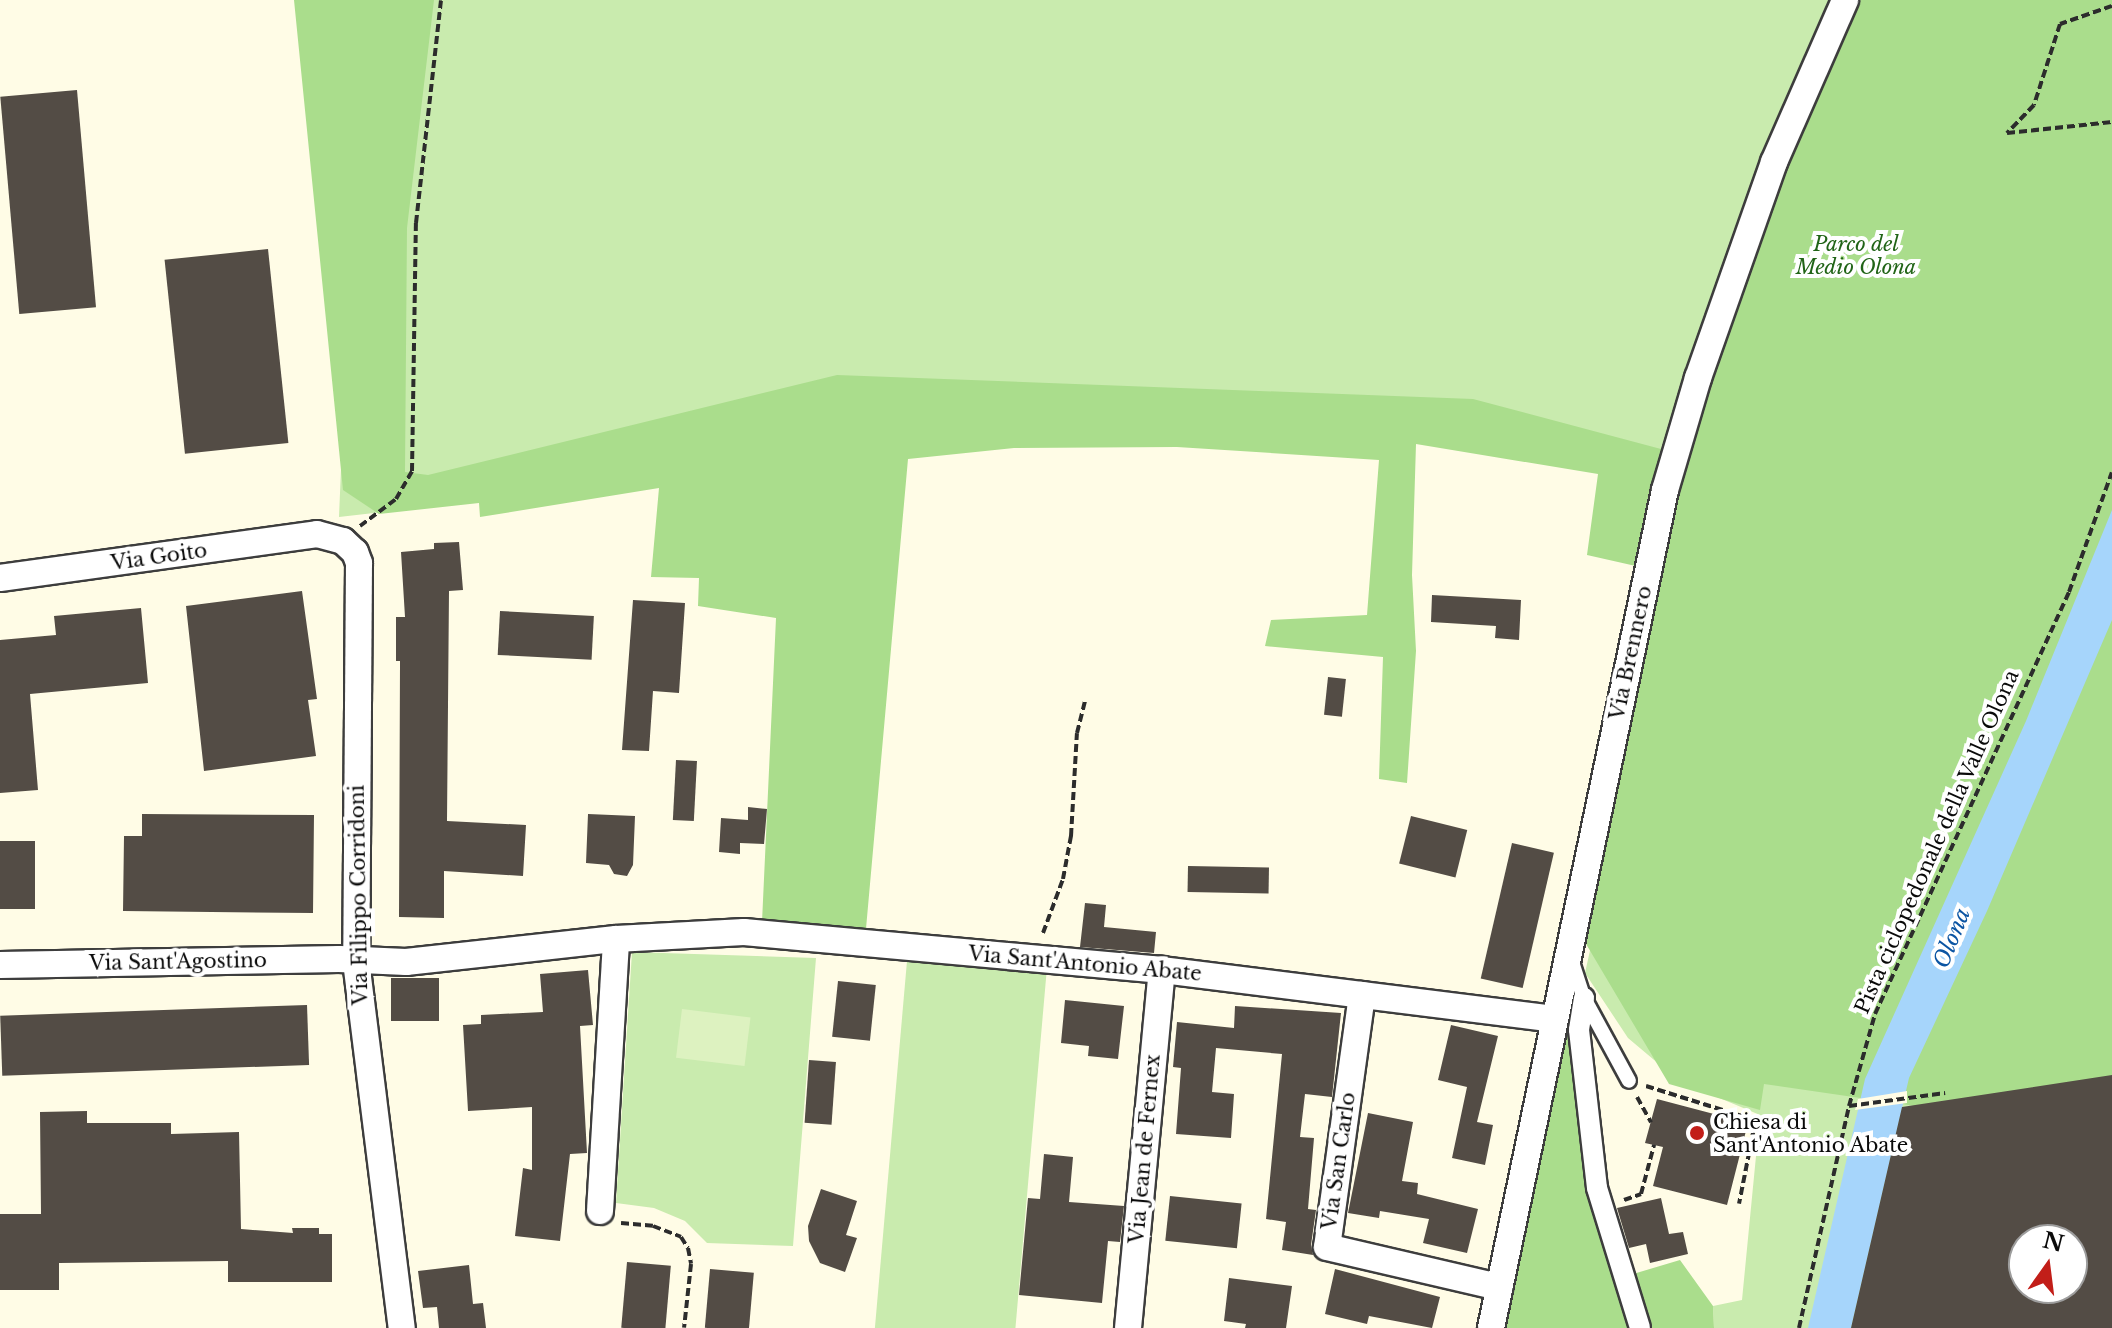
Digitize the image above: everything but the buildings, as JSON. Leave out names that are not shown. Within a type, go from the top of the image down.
[{"type":"street","name":"Via Brennero","points":[[1491,1328],[1665,490],[1774,162],[1845,0]]},
{"type":"street","name":"Via Goito","points":[[0,578],[317,534],[343,541]]},
{"type":"street","name":"Via Filippo Corridoni","points":[[343,541],[355,552],[359,563],[356,961],[402,1328]]},
{"type":"street","name":"Via Sant'Antonio Abate","points":[[356,961],[406,962],[616,939],[744,932],[1162,970],[1553,1019]]},
{"type":"street","points":[[600,1211],[616,939]]},
{"type":"street","name":"Via Sant'Agostino","points":[[0,965],[356,961]]},
{"type":"street","name":"Via Jean de Fernex","points":[[1128,1328],[1162,970]]},
{"type":"street","name":"Via San Carlo","points":[[1362,995],[1327,1247],[1499,1287]]},
{"type":"street","points":[[1584,998],[1579,1030],[1597,1188],[1640,1328]]},
{"type":"lane","points":[[1568,952],[1584,998],[1629,1081]]},
{"type":"path","points":[[343,541],[396,499],[412,471],[416,223],[441,0]]},
{"type":"path","points":[[2112,6],[2060,24],[2034,105],[2007,133],[2091,121],[2112,122]]},
{"type":"path","name":"Pista ciclopedonale della Valle Olona","points":[[1799,1328],[1868,1035],[1885,989],[2069,592],[2112,472]]},
{"type":"path","points":[[1033,959],[1063,879],[1075,804],[1077,733],[1085,701]]},
{"type":"path","points":[[1629,1081],[1651,1122]]},
{"type":"path","points":[[1629,1081],[1748,1118],[1754,1128],[1739,1204]]},
{"type":"path","points":[[1849,1106],[1945,1093]]},
{"type":"path","points":[[1641,1194],[1654,1145]]},
{"type":"path","points":[[600,1211],[607,1221],[653,1226],[681,1237],[688,1248],[691,1264],[684,1328]]},
{"type":"green space","points":[[294,0],[434,0],[407,228],[405,472],[428,475],[837,375],[1473,399],[1676,453],[1848,0],[2112,0],[2112,1077],[1922,1107],[1764,1084],[1760,1110],[1669,1084],[1576,927],[1649,569],[1587,555],[1598,474],[1416,444],[1412,575],[1416,651],[1407,783],[1379,779],[1383,657],[1265,646],[1271,620],[1367,615],[1379,460],[1177,447],[1014,448],[908,459],[865,940],[762,922],[776,618],[698,606],[699,578],[651,577],[659,488],[480,517],[479,503],[379,514],[343,490]]},
{"type":"green space","name":"Parco del Medio Olona","points":[[334,0],[2112,0],[2112,1328],[1714,1328],[1713,1306],[1742,1300],[1760,1115],[1679,1081],[1628,1038],[1585,973],[1699,459],[1142,425],[339,517],[350,253]]},
{"type":"green space","points":[[632,952],[816,958],[793,1246],[707,1243],[685,1221],[654,1208],[616,1203]]},
{"type":"green space","points":[[1568,952],[1590,1118],[1623,1277],[1680,1260],[1713,1306],[1714,1328],[1492,1328]]},
{"type":"green space","points":[[907,961],[1046,973],[1015,1328],[875,1328]]},
{"type":"green space","points":[[682,1009],[750,1017],[745,1066],[676,1058]]},
{"type":"water","name":"Olona","points":[[2112,510],[2112,620],[1987,911],[1909,1078],[1851,1328],[1808,1328],[1865,1079],[2026,721]]},
{"type":"pier","points":[[1907,1091],[1907,1103],[1855,1110],[1858,1099]]},
{"type":"place","name":"Chiesa di Sant'Antonio Abate","points":[[1697,1133]]}]
